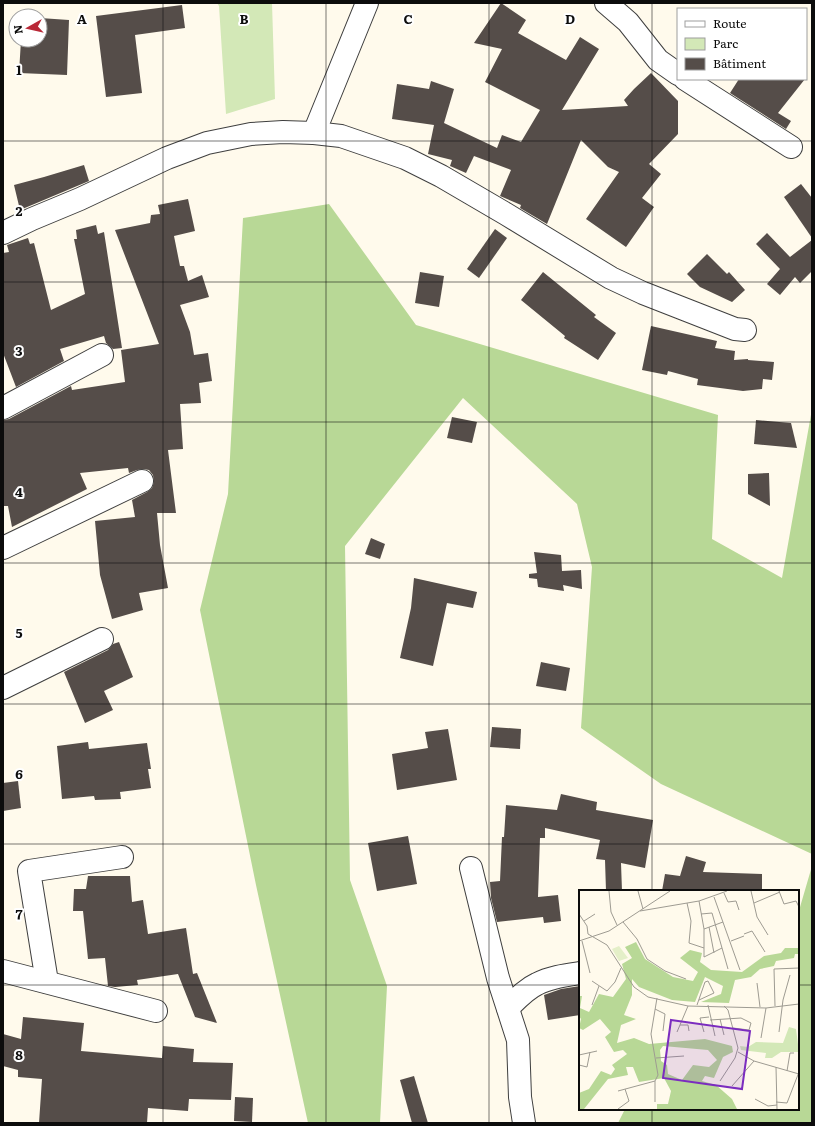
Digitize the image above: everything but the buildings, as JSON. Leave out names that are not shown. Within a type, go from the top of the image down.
[{"type":"street","points":[[314,133],[367,3]]},
{"type":"street","points":[[606,3],[632,26],[658,60],[677,73]]},
{"type":"street","points":[[688,80],[791,147]]},
{"type":"street","points":[[3,233],[80,199],[166,158],[208,143],[251,134],[284,132],[341,136],[405,158],[441,176],[611,278],[643,293],[735,329],[745,330]]},
{"type":"street","points":[[3,408],[102,355]]},
{"type":"street","points":[[3,548],[142,481]]},
{"type":"street","points":[[3,688],[102,639]]},
{"type":"street","points":[[47,982],[29,872],[122,857]]},
{"type":"street","points":[[471,868],[498,978],[518,1040],[520,1097],[524,1123]]},
{"type":"street","points":[[3,971],[156,1011]]},
{"type":"street","points":[[508,1008],[537,984],[552,978],[579,973]]},
{"type":"green space","points":[[217,3],[272,3],[275,99],[226,114],[219,6]]},
{"type":"green space","points":[[329,204],[416,325],[718,415],[712,539],[782,578],[812,409],[812,854],[661,784],[581,728],[592,567],[577,504],[463,398],[345,546],[350,880],[387,986],[380,1123],[308,1123],[256,885],[200,610],[228,494],[243,218]]},
{"type":"green space","points":[[812,866],[812,1123],[618,1123],[624,1110],[799,1110],[799,911]]}]
